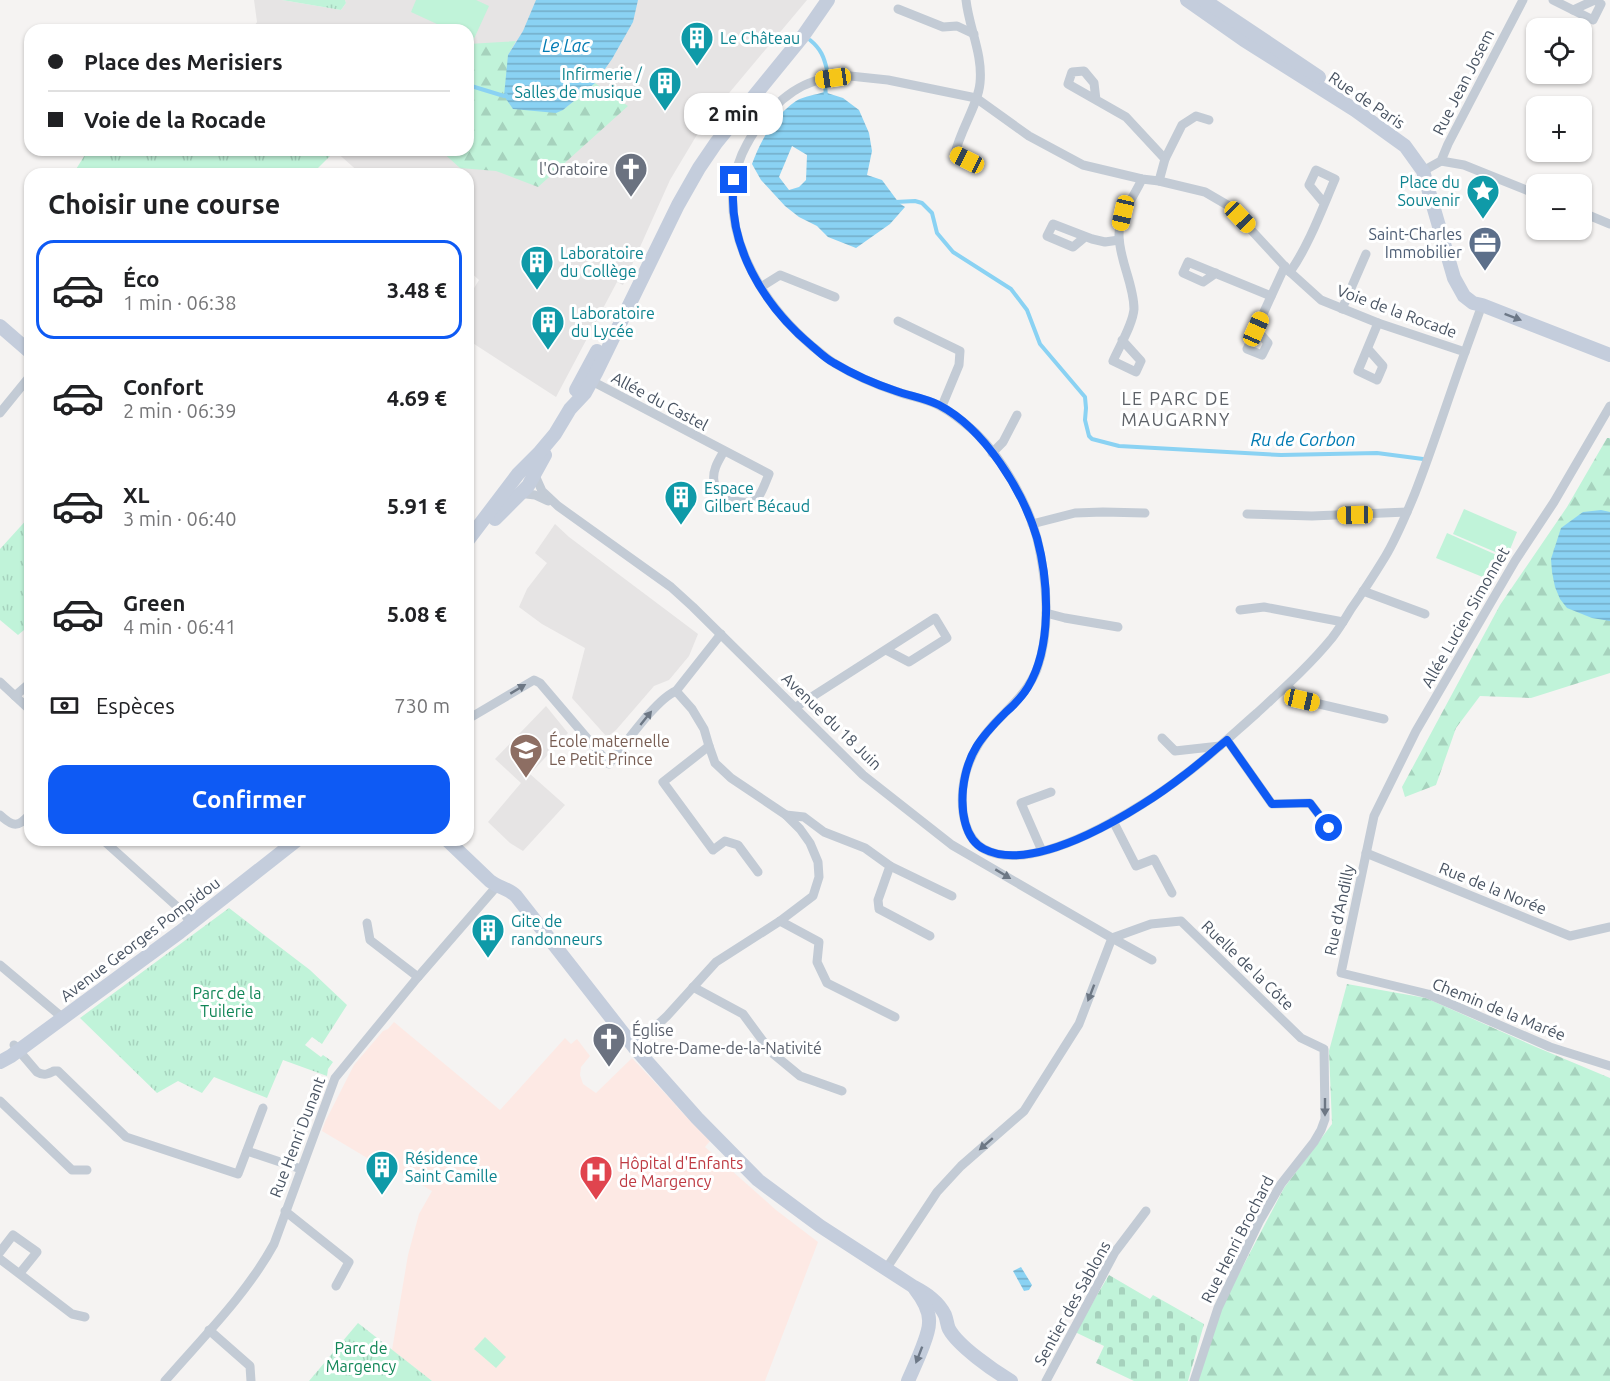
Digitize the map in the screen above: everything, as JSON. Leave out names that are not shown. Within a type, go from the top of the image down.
[{"type":"main road","points":[[587,379],[696,156],[820,0]]},
{"type":"main road","points":[[474,534],[517,488],[528,486],[528,472],[549,448],[570,409],[576,389],[587,379],[685,192],[716,143],[790,52],[828,0]]},
{"type":"main road","name":"Rue de Paris","points":[[1187,0],[1244,40],[1355,110],[1405,146],[1425,169]]},
{"type":"main road","name":"Rue de Paris","points":[[1204,0],[1398,129],[1418,149],[1454,278],[1464,296],[1473,303],[1610,355]]},
{"type":"main road","points":[[0,326],[24,347]]},
{"type":"main road","points":[[474,544],[517,488]]},
{"type":"main road","name":"Avenue Georges Pompidou","points":[[189,920],[279,846]]},
{"type":"main road","name":"Avenue Georges Pompidou","points":[[0,1060],[289,846]]},
{"type":"main road","points":[[454,846],[497,886],[505,888],[516,896],[634,1047],[758,1180],[820,1226],[931,1298],[965,1347],[987,1366],[1011,1381]]},
{"type":"main road","points":[[908,1381],[929,1324],[921,1297],[914,1287]]},
{"type":"street","points":[[966,0],[967,12],[977,44],[980,85],[957,143],[955,154],[979,166]]},
{"type":"street","name":"Rue Jean Josem","points":[[1425,169],[1441,160],[1523,0]]},
{"type":"street","points":[[1553,0],[1593,21],[1601,4],[1595,0],[1573,10]]},
{"type":"street","points":[[898,9],[943,27],[957,26],[974,34]]},
{"type":"street","name":"Voie de la Rocade","points":[[850,76],[976,98],[1029,136],[1083,165],[1205,192],[1229,206],[1287,269],[1321,300],[1378,323],[1465,352],[1407,512],[1388,552],[1332,638],[1287,686],[1223,743],[1182,777],[1142,805],[1088,834],[1042,852],[1004,856],[987,851],[978,846],[973,839],[965,825],[962,808],[963,789],[971,754],[981,739],[1027,689],[1039,663],[1046,613],[1044,575],[1038,540],[1023,501],[1010,477],[978,435],[955,415],[942,406],[865,379],[831,362],[798,334],[775,308],[745,260],[735,222],[733,198],[734,180],[752,135],[773,109],[794,90],[816,80],[850,76]]},
{"type":"street","points":[[1096,100],[1126,117],[1165,159]]},
{"type":"street","points":[[1159,181],[1165,159],[1182,125],[1196,116],[1209,120]]},
{"type":"street","points":[[1441,160],[1464,165],[1526,190]]},
{"type":"street","points":[[1122,340],[1134,310],[1119,233],[1123,213],[1136,194],[1142,179]]},
{"type":"street","points":[[1256,329],[1271,296],[1287,269],[1297,262],[1324,203]]},
{"type":"street","points":[[1592,217],[1610,224]]},
{"type":"street","points":[[1085,237],[1105,242],[1119,240]]},
{"type":"street","points":[[1342,309],[1366,254]]},
{"type":"street","points":[[1215,273],[1271,296]]},
{"type":"street","points":[[761,287],[780,275],[835,297]]},
{"type":"street","points":[[1465,352],[1482,305]]},
{"type":"street","points":[[898,321],[960,351],[959,365],[942,406]]},
{"type":"street","points":[[1368,349],[1378,323]]},
{"type":"street","name":"Allée du Castel","points":[[587,379],[769,474],[759,496],[746,503],[736,501],[719,492],[714,482],[715,468],[724,451]]},
{"type":"street","points":[[0,413],[24,383]]},
{"type":"street","name":"Allée Lucien Simonnet","points":[[1366,853],[1374,816],[1416,731],[1515,561],[1554,502],[1610,406]]},
{"type":"street","points":[[992,453],[1003,442],[1017,415]]},
{"type":"street","name":"Avenue du 18 Juin","points":[[528,472],[542,491],[558,506],[671,587],[863,775],[952,845],[1152,960]]},
{"type":"street","points":[[517,488],[558,506]]},
{"type":"street","points":[[1247,514],[1312,516],[1407,512]]},
{"type":"street","points":[[1032,524],[1075,513],[1145,513]]},
{"type":"street","points":[[1363,591],[1425,614]]},
{"type":"street","points":[[1240,610],[1264,607],[1343,622]]},
{"type":"street","points":[[1046,613],[1118,627]]},
{"type":"street","points":[[796,707],[935,618],[947,638],[909,662],[886,650]]},
{"type":"street","points":[[474,716],[534,681],[540,683],[609,764],[658,703],[669,693],[676,691],[721,634]]},
{"type":"street","points":[[0,682],[24,704]]},
{"type":"street","points":[[1287,686],[1302,700],[1384,719]]},
{"type":"street","points":[[15,696],[24,688]]},
{"type":"street","points":[[634,1047],[667,1016],[716,962],[813,897],[819,877],[818,862],[810,843],[800,829],[786,815],[731,778],[715,763],[704,729],[676,691]]},
{"type":"street","points":[[1162,738],[1175,751],[1223,743],[1272,804],[1310,803],[1329,828]]},
{"type":"street","points":[[709,746],[663,782],[713,850],[725,841],[738,845],[758,872]]},
{"type":"street","points":[[1042,852],[1021,803],[1051,792]]},
{"type":"street","points":[[0,815],[10,824],[16,825],[24,820]]},
{"type":"street","points":[[786,815],[804,817],[824,832],[865,848],[890,866],[952,896]]},
{"type":"street","points":[[1113,821],[1136,866],[1154,860],[1172,893]]},
{"type":"street","points":[[810,843],[824,832]]},
{"type":"street","points":[[109,846],[189,920]]},
{"type":"street","name":"Rue de la Norée","points":[[1366,853],[1570,936],[1610,927]]},
{"type":"street","name":"Rue d'Andilly","points":[[1341,973],[1366,853]]},
{"type":"street","points":[[890,866],[878,900],[879,909],[930,936]]},
{"type":"street","name":"Rue Henri Dunant","points":[[165,1381],[247,1287],[263,1264],[274,1244],[335,1078],[497,886]]},
{"type":"street","points":[[780,921],[819,942],[817,962],[827,983],[895,1017]]},
{"type":"street","name":"Ruelle de la Côte","points":[[1112,938],[1151,924],[1181,921],[1301,1038],[1324,1049]]},
{"type":"street","points":[[367,923],[370,940],[418,977]]},
{"type":"street","points":[[886,1269],[937,1192],[961,1166],[1024,1111],[1079,1024],[1112,938]]},
{"type":"street","points":[[0,965],[60,1016]]},
{"type":"street","name":"Chemin de la Marée","points":[[1341,973],[1428,994],[1550,1047],[1610,1066]]},
{"type":"street","points":[[693,987],[742,1014],[771,1052],[800,1076],[842,1091]]},
{"type":"street","points":[[16,1048],[42,1075],[58,1071],[126,1137],[238,1174],[263,1107]]},
{"type":"street","name":"Rue Henri Brochard","points":[[1194,1381],[1218,1308],[1259,1222],[1281,1184],[1321,1130],[1325,1119],[1324,1049]]},
{"type":"street","points":[[0,1101],[72,1170],[87,1170]]},
{"type":"street","points":[[247,1151],[301,1169]]},
{"type":"street","points":[[285,1211],[349,1262],[336,1286]]},
{"type":"street","name":"Sentier des Sablons","points":[[1046,1381],[1114,1252],[1146,1211]]},
{"type":"street","points":[[0,1252],[13,1234],[37,1252],[20,1273]]},
{"type":"street","points":[[0,1259],[72,1314],[85,1317]]},
{"type":"street","points":[[929,1324],[948,1325]]},
{"type":"street","points":[[209,1330],[250,1366],[251,1381]]},
{"type":"shaded area","points":[[254,0],[282,0],[341,10],[346,3],[345,0],[807,0],[704,123],[670,180],[623,285],[617,282],[556,397],[474,344],[474,288],[479,280],[474,275],[474,168],[354,168],[341,156],[474,156],[474,24],[256,24]]},
{"type":"shaded area","points":[[555,524],[698,634],[689,656],[669,680],[654,686],[616,730],[607,737],[572,698],[585,648],[542,624],[519,607],[527,589],[547,563],[535,553]]},
{"type":"shaded area","name":"École maternelle Le Petit Prince","points":[[546,706],[568,733],[530,774],[565,805],[523,851],[510,843],[488,822],[521,783],[495,759]]},
{"type":"shaded area","name":"Hôpital d'Enfants de Margency","points":[[394,1022],[500,1110],[565,1038],[571,1044],[577,1039],[590,1056],[581,1067],[580,1075],[583,1084],[596,1093],[632,1058],[710,1141],[705,1147],[776,1210],[818,1242],[765,1381],[432,1381],[392,1350],[408,1255],[419,1214],[432,1191],[398,1171],[389,1171],[322,1131],[354,1065],[383,1031]]},
{"type":"green space","points":[[282,0],[345,0],[346,3],[341,10]]},
{"type":"green space","points":[[416,0],[476,0],[489,6],[474,39],[474,24],[437,24],[411,12]]},
{"type":"green space","points":[[516,41],[508,55],[563,110],[595,83],[628,106],[538,187],[496,171],[460,168],[447,156],[474,156],[474,44]]},
{"type":"green space","points":[[84,156],[330,156],[318,168],[77,168]]},
{"type":"green space","points":[[1607,438],[1610,438],[1610,673],[1531,698],[1480,696],[1456,728],[1436,785],[1405,797],[1402,787],[1500,605],[1567,507]]},
{"type":"green space","points":[[1464,509],[1517,532],[1507,557],[1453,534]]},
{"type":"green space","points":[[24,523],[24,630],[18,635],[0,620],[0,549]]},
{"type":"green space","points":[[1447,533],[1499,556],[1490,580],[1436,558]]},
{"type":"green space","name":"Parc de la Tuilerie","points":[[229,908],[310,970],[347,1005],[322,1044],[312,1037],[305,1045],[321,1057],[323,1055],[333,1062],[328,1069],[327,1076],[283,1060],[267,1098],[214,1077],[202,1093],[178,1081],[157,1093],[80,1018]]},
{"type":"green space","points":[[1347,984],[1426,998],[1610,1078],[1610,1381],[1197,1381],[1221,1308],[1284,1188],[1332,1124],[1329,1051]]},
{"type":"green space","points":[[1109,1275],[1150,1299],[1153,1295],[1204,1324],[1188,1381],[1134,1381],[1096,1363],[1104,1346],[1075,1332]]},
{"type":"green space","name":"Parc de Margency","points":[[358,1323],[432,1381],[309,1381]]},
{"type":"green space","points":[[485,1337],[506,1357],[496,1368],[474,1349]]},
{"type":"water","name":"Le Lac","points":[[536,0],[638,0],[633,22],[595,83],[563,110],[556,113],[513,109],[504,96],[508,55],[523,31]]},
{"type":"water","points":[[824,92],[843,98],[859,110],[869,133],[872,151],[867,175],[882,180],[899,203],[905,207],[890,224],[856,248],[828,237],[817,226],[799,217],[785,206],[761,180],[752,164],[764,137],[788,107],[799,99]],"holes":[[[792,146],[807,155],[806,180],[799,187],[789,190],[779,177]]]},
{"type":"water","points":[[1601,510],[1610,512],[1610,621],[1592,618],[1567,608],[1555,587],[1552,572],[1551,559],[1561,528],[1583,512]]},
{"type":"water","points":[[1021,1267],[1032,1285],[1029,1290],[1024,1291],[1013,1271]]},
{"type":"waterway","name":"Ru de Corbon","points":[[810,40],[822,54],[827,70]]},
{"type":"waterway","name":"Ru de Corbon","points":[[825,84],[826,97]]},
{"type":"waterway","name":"Ru de Corbon","points":[[474,87],[506,95]]},
{"type":"waterway","name":"Ru de Corbon","points":[[895,202],[922,203],[932,213],[937,233],[953,252],[1011,289],[1027,310],[1040,344],[1085,397],[1085,420],[1092,439],[1119,446],[1281,455],[1377,453],[1423,459]]},
{"type":"place","name":"Le Château","points":[[697,67]]},
{"type":"place","name":"Infirmerie / Salles de musique","points":[[665,112]]},
{"type":"place","name":"l'Oratoire","points":[[631,198]]},
{"type":"place","name":"Place du Souvenir","points":[[1483,220]]},
{"type":"place","name":"Saint-Charles Immobilier","points":[[1485,272]]},
{"type":"place","name":"Laboratoire du Collège","points":[[537,291]]},
{"type":"place","name":"Laboratoire du Lycée","points":[[548,351]]},
{"type":"place","name":"Espace Gilbert Bécaud","points":[[681,526]]},
{"type":"place","name":"École maternelle Le Petit Prince","points":[[526,779]]},
{"type":"place","name":"Gite de randonneurs","points":[[488,959]]},
{"type":"place","name":"Église Notre-Dame-de-la-Nativité","points":[[609,1068]]},
{"type":"place","name":"Résidence Saint Camille","points":[[382,1196]]},
{"type":"place","name":"Hôpital d'Enfants de Margency","points":[[596,1201]]},
{"type":"district","name":"LE PARC DE MAUGARNY","points":[[1176,408]]},
{"type":"route","points":[[734,180],[735,222],[745,260],[775,308],[798,334],[831,362],[865,379],[942,406],[978,435],[1010,477],[1023,501],[1038,540],[1044,575],[1046,613],[1044,639],[1037,667],[1027,689],[981,739],[971,754],[966,773],[962,808],[965,825],[978,846],[1004,856],[1042,852],[1067,843],[1107,825],[1142,805],[1182,777],[1227,740],[1272,804],[1310,803],[1329,828]]}]
